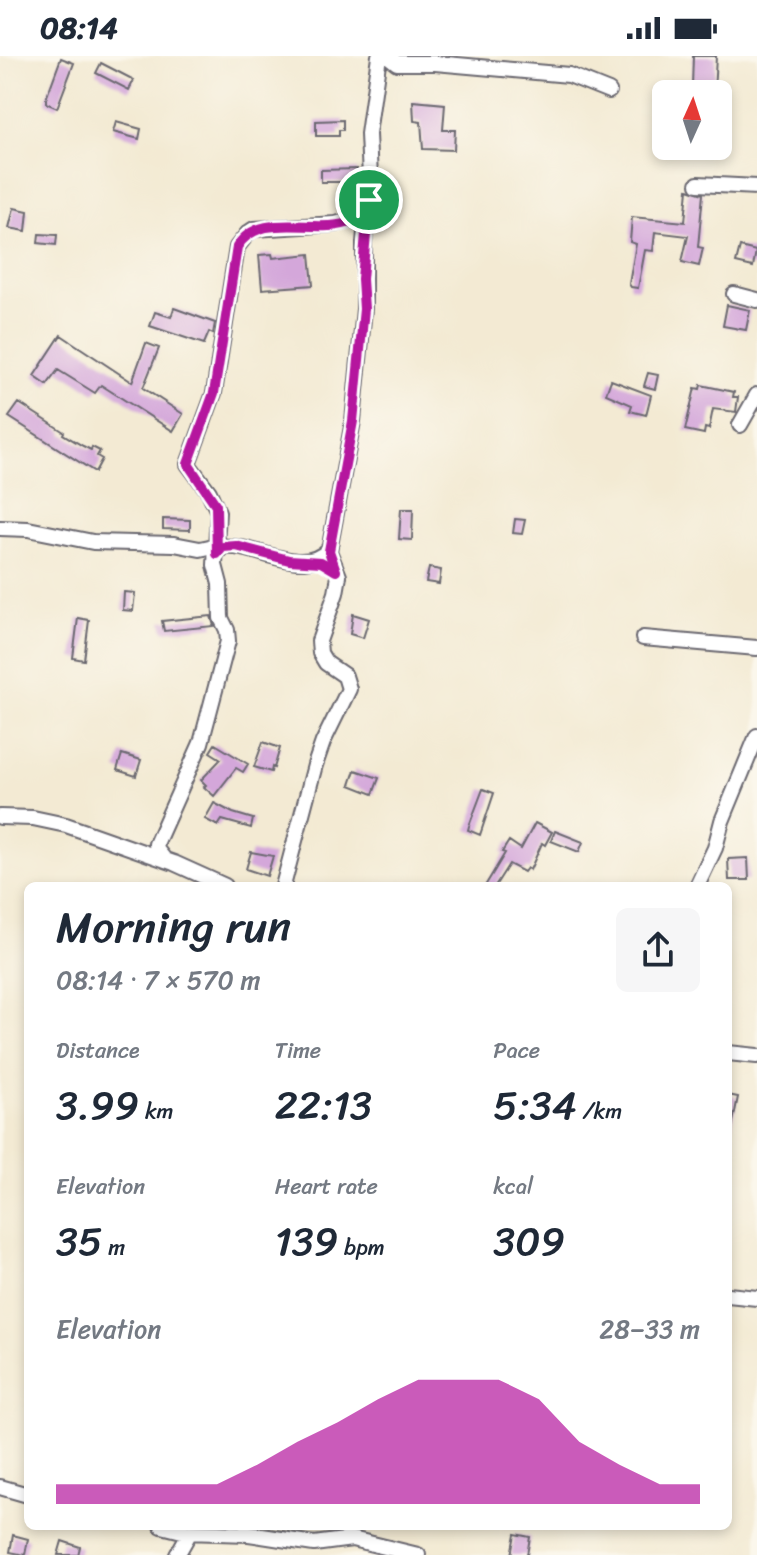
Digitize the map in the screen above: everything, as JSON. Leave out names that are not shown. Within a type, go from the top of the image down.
[{"type":"street","points":[[284,882],[315,765],[349,689],[345,676],[326,663],[320,653],[319,641],[339,576],[329,549],[353,421],[364,309],[362,279],[369,200],[368,134],[384,61],[569,75],[609,91]]},
{"type":"street","points":[[698,184],[757,187]]},
{"type":"street","points":[[151,849],[201,743],[225,659],[227,630],[221,618],[216,505],[188,464],[214,393],[237,247],[248,233],[264,227],[350,221],[359,217],[369,200]]},
{"type":"street","points":[[734,294],[757,300]]},
{"type":"street","points":[[740,425],[757,395]]},
{"type":"street","points":[[0,528],[28,529],[93,542],[174,544],[200,549],[236,546],[289,560],[325,563],[336,571]]},
{"type":"street","points":[[315,561],[329,549]]},
{"type":"street","points":[[643,638],[757,648]]},
{"type":"street","points":[[699,882],[755,750],[757,736]]},
{"type":"street","points":[[0,817],[33,818],[151,849],[165,860],[216,882]]},
{"type":"street","points":[[732,1053],[757,1056]]},
{"type":"street","points":[[732,1295],[757,1298]]},
{"type":"street","points":[[0,1487],[24,1494]]},
{"type":"street","points":[[178,1552],[186,1530]]},
{"type":"street","points":[[218,1530],[314,1544],[352,1539],[418,1555]]},
{"type":"building","points":[[693,56],[716,56],[715,80],[692,80]]},
{"type":"building","points":[[61,58],[74,63],[57,108],[46,103],[46,99]]},
{"type":"building","points":[[101,63],[134,80],[129,90],[96,73]]},
{"type":"building","points":[[413,101],[445,104],[443,130],[455,130],[454,150],[423,149],[421,122],[414,121]]},
{"type":"building","points":[[343,120],[343,130],[339,130],[339,136],[316,136],[316,121]]},
{"type":"building","points":[[116,122],[141,129],[139,139],[113,132]]},
{"type":"building","points":[[357,169],[357,182],[321,182],[321,170]]},
{"type":"building","points":[[688,189],[703,194],[698,247],[703,248],[699,266],[682,262],[688,236],[655,232],[653,251],[645,250],[638,288],[631,287],[636,244],[630,242],[632,217],[685,222]]},
{"type":"building","points":[[14,208],[28,211],[26,231],[9,228]]},
{"type":"building","points":[[39,234],[57,235],[56,245],[38,243]]},
{"type":"building","points":[[740,247],[756,251],[753,267],[736,263]]},
{"type":"building","points":[[272,254],[273,258],[310,254],[313,285],[262,289],[259,255]]},
{"type":"building","points":[[727,305],[750,310],[746,330],[723,326]]},
{"type":"building","points":[[174,308],[215,323],[213,334],[209,332],[204,344],[150,326],[155,312],[171,317]]},
{"type":"building","points":[[61,335],[132,382],[146,343],[159,348],[143,388],[183,414],[173,431],[101,385],[95,393],[58,370],[47,385],[34,376]]},
{"type":"building","points":[[648,373],[658,375],[655,389],[644,386]]},
{"type":"building","points":[[611,380],[651,395],[646,415],[630,411],[632,405],[606,394]]},
{"type":"building","points":[[701,385],[734,392],[733,397],[738,397],[736,412],[713,409],[709,429],[705,428],[704,434],[685,430],[695,388],[700,389]]},
{"type":"building","points":[[19,403],[83,446],[100,451],[97,456],[102,459],[95,472],[9,417]]},
{"type":"building","points":[[401,509],[413,509],[412,540],[399,539]]},
{"type":"building","points":[[163,519],[190,520],[190,530],[163,529]]},
{"type":"building","points":[[515,519],[525,520],[522,534],[513,533]]},
{"type":"building","points":[[429,568],[441,570],[439,584],[426,582]]},
{"type":"building","points":[[124,592],[135,593],[133,611],[123,610]]},
{"type":"building","points":[[353,614],[369,619],[363,638],[350,634]]},
{"type":"building","points":[[211,616],[214,626],[164,631],[162,621]]},
{"type":"building","points":[[78,618],[89,620],[84,660],[73,658]]},
{"type":"building","points":[[263,742],[280,748],[271,772],[254,767]]},
{"type":"building","points":[[215,744],[248,764],[243,772],[236,768],[214,796],[201,780],[221,759],[210,752]]},
{"type":"building","points":[[122,754],[141,760],[136,776],[117,770]]},
{"type":"building","points":[[355,770],[379,778],[373,794],[350,785]]},
{"type":"building","points":[[483,789],[494,793],[480,835],[468,830]]},
{"type":"building","points":[[214,803],[253,819],[251,828],[222,820],[218,826],[205,819]]},
{"type":"building","points":[[535,823],[552,832],[545,845],[542,843],[530,870],[527,868],[524,872],[509,864],[498,882],[487,882],[509,841],[521,849]]},
{"type":"building","points":[[555,831],[583,842],[579,852],[551,841]]},
{"type":"building","points":[[251,852],[273,856],[267,876],[246,869]]},
{"type":"building","points":[[748,858],[749,880],[729,880],[728,859]]},
{"type":"building","points":[[732,1096],[738,1097],[732,1127]]},
{"type":"building","points":[[515,1534],[530,1537],[527,1555],[511,1555]]},
{"type":"building","points":[[13,1535],[28,1539],[25,1555],[10,1552]]},
{"type":"building","points":[[62,1541],[80,1547],[78,1555],[58,1555]]},
{"type":"route","points":[[369,200],[362,279],[364,309],[353,421],[329,551],[336,571],[325,563],[289,560],[236,546],[223,547],[217,554],[216,505],[188,464],[214,393],[237,247],[241,239],[254,229],[350,221],[359,217],[369,200]]}]
